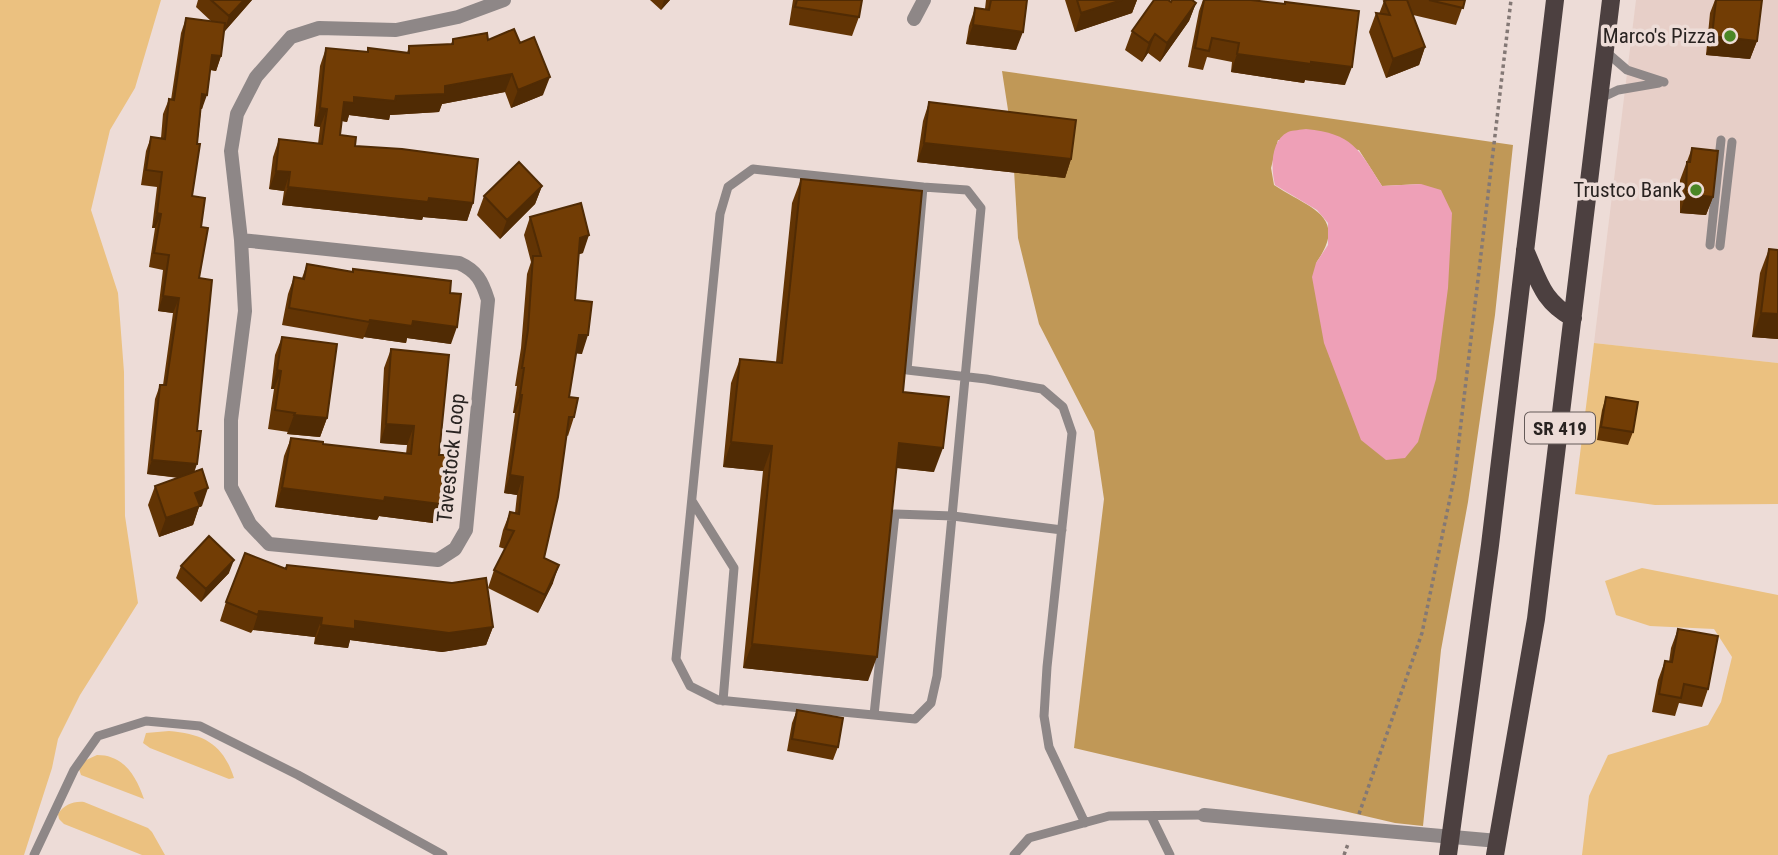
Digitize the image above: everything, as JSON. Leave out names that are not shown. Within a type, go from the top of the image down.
[{"type":"main road","name":"SR 419","points":[[1450,847],[1488,559],[1555,0]]},
{"type":"main road","name":"SR 419","points":[[1497,848],[1536,619],[1611,0]]},
{"type":"main road","points":[[1525,250],[1545,294],[1555,308],[1573,318]]},
{"type":"street","name":"Tavestock Loop","points":[[241,240],[459,263],[472,268],[481,280],[488,300],[468,517],[466,530],[455,549],[438,560],[269,544],[250,524],[231,487],[231,420],[244,311],[241,240],[231,151],[237,114],[256,77],[291,37],[319,28],[396,30],[458,17],[505,0]]},
{"type":"street","points":[[914,19],[924,0]]},
{"type":"street","points":[[1204,815],[1450,847],[1497,848]]},
{"type":"lane","points":[[1599,99],[1630,87],[1664,82],[1627,70],[1605,51]]},
{"type":"lane","points":[[1721,140],[1715,245],[1732,142]]},
{"type":"lane","points":[[753,169],[967,190],[981,208],[966,377],[937,676],[931,703],[915,719],[723,701],[690,686],[676,659],[720,214],[728,187],[753,169]]},
{"type":"lane","points":[[923,187],[907,370],[1042,389],[1063,407],[1072,433],[1044,716],[1049,747],[1085,822]]},
{"type":"lane","points":[[692,501],[734,568],[723,701]]},
{"type":"lane","points":[[874,715],[895,514],[953,516],[1062,530]]},
{"type":"lane","points":[[34,855],[74,770],[98,736],[146,721],[200,726],[298,775],[443,855]]},
{"type":"lane","points":[[1014,855],[1029,838],[1109,816],[1204,815]]},
{"type":"lane","points":[[1151,816],[1170,855]]},
{"type":"path","points":[[1360,812],[1422,633],[1455,474],[1511,0]]},
{"type":"path","points":[[1344,855],[1348,845]]},
{"type":"shaded area","points":[[0,0],[161,0],[135,88],[110,130],[91,210],[118,293],[124,372],[125,516],[138,603],[80,695],[58,739],[52,768],[24,855],[0,855]]},
{"type":"shaded area","points":[[1636,0],[1778,0],[1778,363],[1594,343]]},
{"type":"shaded area","points":[[1002,71],[1513,145],[1495,315],[1468,502],[1441,650],[1423,826],[1395,823],[1074,748],[1104,499],[1094,431],[1039,324],[1018,238],[1012,136]],"holes":[[[1278,140],[1359,150],[1382,186],[1421,184],[1316,263],[1329,234],[1327,223],[1311,207],[1274,185],[1271,168]]]},
{"type":"shaded area","points":[[1306,129],[1334,135],[1353,145],[1382,186],[1421,184],[1441,190],[1452,213],[1448,288],[1436,379],[1418,442],[1405,458],[1386,460],[1361,440],[1324,343],[1312,277],[1316,263],[1328,245],[1328,223],[1317,210],[1275,185],[1273,156],[1278,142],[1288,132]]},
{"type":"shaded area","points":[[1594,343],[1778,363],[1778,504],[1655,505],[1575,494]]},
{"type":"shaded area","points":[[1642,568],[1778,595],[1778,855],[1582,855],[1589,796],[1608,755],[1708,725],[1721,702],[1732,657],[1714,629],[1650,626],[1616,615],[1605,581]]},
{"type":"shaded area","points":[[169,731],[192,735],[210,743],[224,757],[234,778],[229,779],[143,743],[146,733]]},
{"type":"shaded area","points":[[97,755],[115,759],[128,768],[144,799],[81,775],[79,769],[84,761]]},
{"type":"shaded area","points":[[84,802],[148,828],[165,855],[142,855],[64,824],[59,819],[58,814],[66,806]]},
{"type":"building","points":[[211,0],[244,0],[229,16]]},
{"type":"building","points":[[797,0],[862,0],[859,17],[795,7]]},
{"type":"building","points":[[991,0],[1027,0],[1023,32],[973,25],[975,8],[989,10]]},
{"type":"building","points":[[1077,0],[1122,0],[1081,13]]},
{"type":"building","points":[[1154,0],[1192,0],[1196,3],[1167,43],[1155,34],[1149,43],[1132,31]]},
{"type":"building","points":[[1204,0],[1285,2],[1359,11],[1352,67],[1237,54],[1239,43],[1212,38],[1209,51],[1195,48]]},
{"type":"building","points":[[1407,0],[1425,47],[1393,59],[1376,13],[1390,15],[1384,1]]},
{"type":"building","points":[[1429,0],[1465,0],[1463,8]]},
{"type":"building","points":[[1716,0],[1762,0],[1757,41],[1712,36]]},
{"type":"building","points":[[186,18],[225,23],[221,56],[212,55],[207,95],[202,94],[197,144],[200,144],[192,196],[205,198],[201,227],[208,228],[199,278],[212,280],[197,431],[201,431],[197,464],[152,460],[160,385],[166,385],[179,298],[163,296],[169,255],[154,253],[161,214],[157,213],[162,172],[146,170],[151,137],[165,139],[169,99],[174,100]]},
{"type":"building","points":[[514,29],[520,43],[534,37],[550,77],[518,90],[512,74],[445,86],[445,94],[396,96],[395,101],[354,97],[354,103],[344,102],[340,135],[356,137],[355,146],[478,159],[473,203],[429,198],[428,202],[288,187],[290,172],[276,171],[279,139],[322,144],[327,109],[320,108],[326,48],[368,52],[368,48],[409,53],[409,46],[453,44],[453,39],[487,33],[488,40]]},
{"type":"building","points":[[929,102],[1076,120],[1071,159],[924,143]]},
{"type":"building","points":[[1692,148],[1718,151],[1713,197],[1686,194],[1687,162],[1690,162]]},
{"type":"building","points":[[519,162],[542,186],[507,220],[484,196]]},
{"type":"building","points":[[801,179],[922,191],[903,392],[949,397],[943,448],[899,443],[877,657],[752,644],[772,446],[731,442],[740,359],[782,363]]},
{"type":"building","points":[[581,203],[589,235],[580,238],[575,300],[592,302],[588,335],[579,335],[569,397],[578,398],[574,417],[569,417],[558,497],[544,558],[559,565],[545,595],[494,570],[514,531],[506,529],[510,512],[519,514],[523,477],[510,475],[522,395],[522,368],[528,330],[533,256],[541,256],[530,217]]},
{"type":"building","points":[[1769,249],[1778,250],[1778,314],[1761,313]]},
{"type":"building","points":[[307,264],[353,272],[353,269],[451,281],[450,293],[461,294],[457,327],[413,321],[412,326],[369,322],[289,308],[294,277],[304,279]]},
{"type":"building","points":[[282,337],[337,344],[327,418],[275,410],[281,371],[277,370]]},
{"type":"building","points":[[391,349],[449,355],[439,455],[446,455],[440,504],[385,497],[384,501],[282,488],[291,438],[411,454],[414,426],[386,424]]},
{"type":"building","points":[[1606,397],[1638,402],[1633,432],[1601,427]]},
{"type":"building","points":[[202,469],[208,488],[195,493],[200,506],[166,518],[155,486]]},
{"type":"building","points":[[209,536],[234,560],[206,589],[181,566]]},
{"type":"building","points":[[245,553],[286,569],[287,565],[452,583],[486,578],[493,627],[449,633],[355,621],[355,629],[321,625],[322,618],[259,611],[258,615],[226,602]]},
{"type":"building","points":[[1678,629],[1718,636],[1708,689],[1684,684],[1681,698],[1659,694],[1665,661],[1672,662]]},
{"type":"building","points":[[797,710],[843,718],[838,747],[792,739]]},
{"type":"place","name":"Marco's Pizza","points":[[1730,36]]},
{"type":"place","name":"Trustco Bank","points":[[1696,190]]}]
